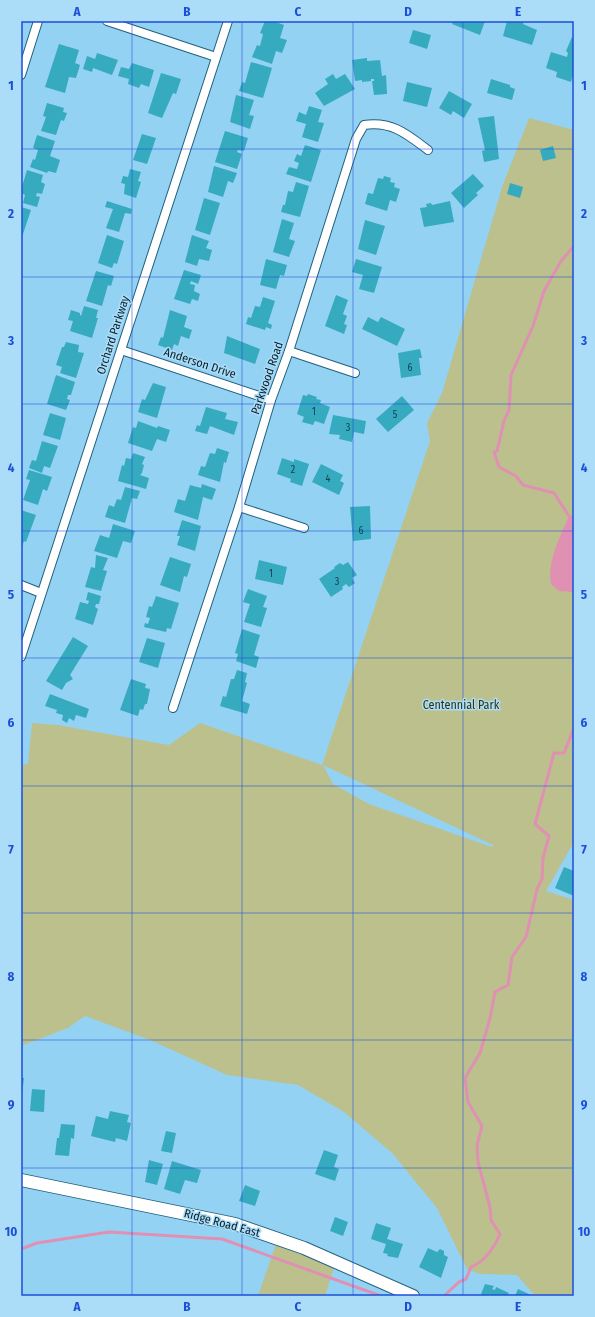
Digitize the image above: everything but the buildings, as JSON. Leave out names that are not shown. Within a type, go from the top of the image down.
[{"type":"main road","name":"Ridge Road East","points":[[21,1180],[235,1224],[304,1248],[413,1296]]},
{"type":"street","points":[[21,74],[38,21]]},
{"type":"street","points":[[108,21],[216,57]]},
{"type":"street","name":"Orchard Parkway","points":[[21,657],[228,21]]},
{"type":"street","name":"Parkwood Road","points":[[173,708],[356,139],[364,125],[379,123],[406,133],[428,150]]},
{"type":"street","name":"Anderson Drive","points":[[121,350],[271,400]]},
{"type":"street","points":[[289,351],[355,373]]},
{"type":"street","points":[[238,507],[304,528]]},
{"type":"street","points":[[21,585],[41,593]]},
{"type":"green space","name":"Centennial Park","points":[[529,118],[574,130],[574,845],[571,847],[546,891],[574,900],[574,1296],[535,1296],[517,1275],[480,1274],[467,1269],[437,1208],[392,1153],[344,1112],[298,1085],[227,1075],[150,1040],[85,1016],[68,1028],[21,1046],[21,765],[28,764],[32,723],[58,725],[169,745],[200,723],[322,765],[430,441],[427,423],[442,393],[502,187]],"holes":[[[323,765],[493,845],[492,847],[369,804],[333,784]]]},
{"type":"green space","points":[[277,1241],[334,1268],[325,1296],[258,1296]]},
{"type":"shaded area","points":[[569,516],[574,516],[574,592],[559,591],[551,584],[550,575],[555,549]]},
{"type":"waterway","points":[[569,516],[554,493],[523,485],[516,476],[499,467],[494,452],[497,451],[504,421],[509,410],[511,375],[533,326],[544,291],[561,261],[574,246]]},
{"type":"waterway","points":[[444,1296],[459,1282],[466,1279],[471,1267],[489,1254],[500,1234],[491,1220],[490,1207],[478,1162],[477,1145],[482,1126],[468,1102],[465,1078],[480,1053],[490,1018],[495,992],[508,985],[512,957],[526,937],[537,889],[542,879],[543,858],[549,836],[535,824],[554,753],[564,753],[574,728]]},
{"type":"waterway","points":[[21,1249],[37,1243],[109,1232],[222,1239],[381,1296]]}]
